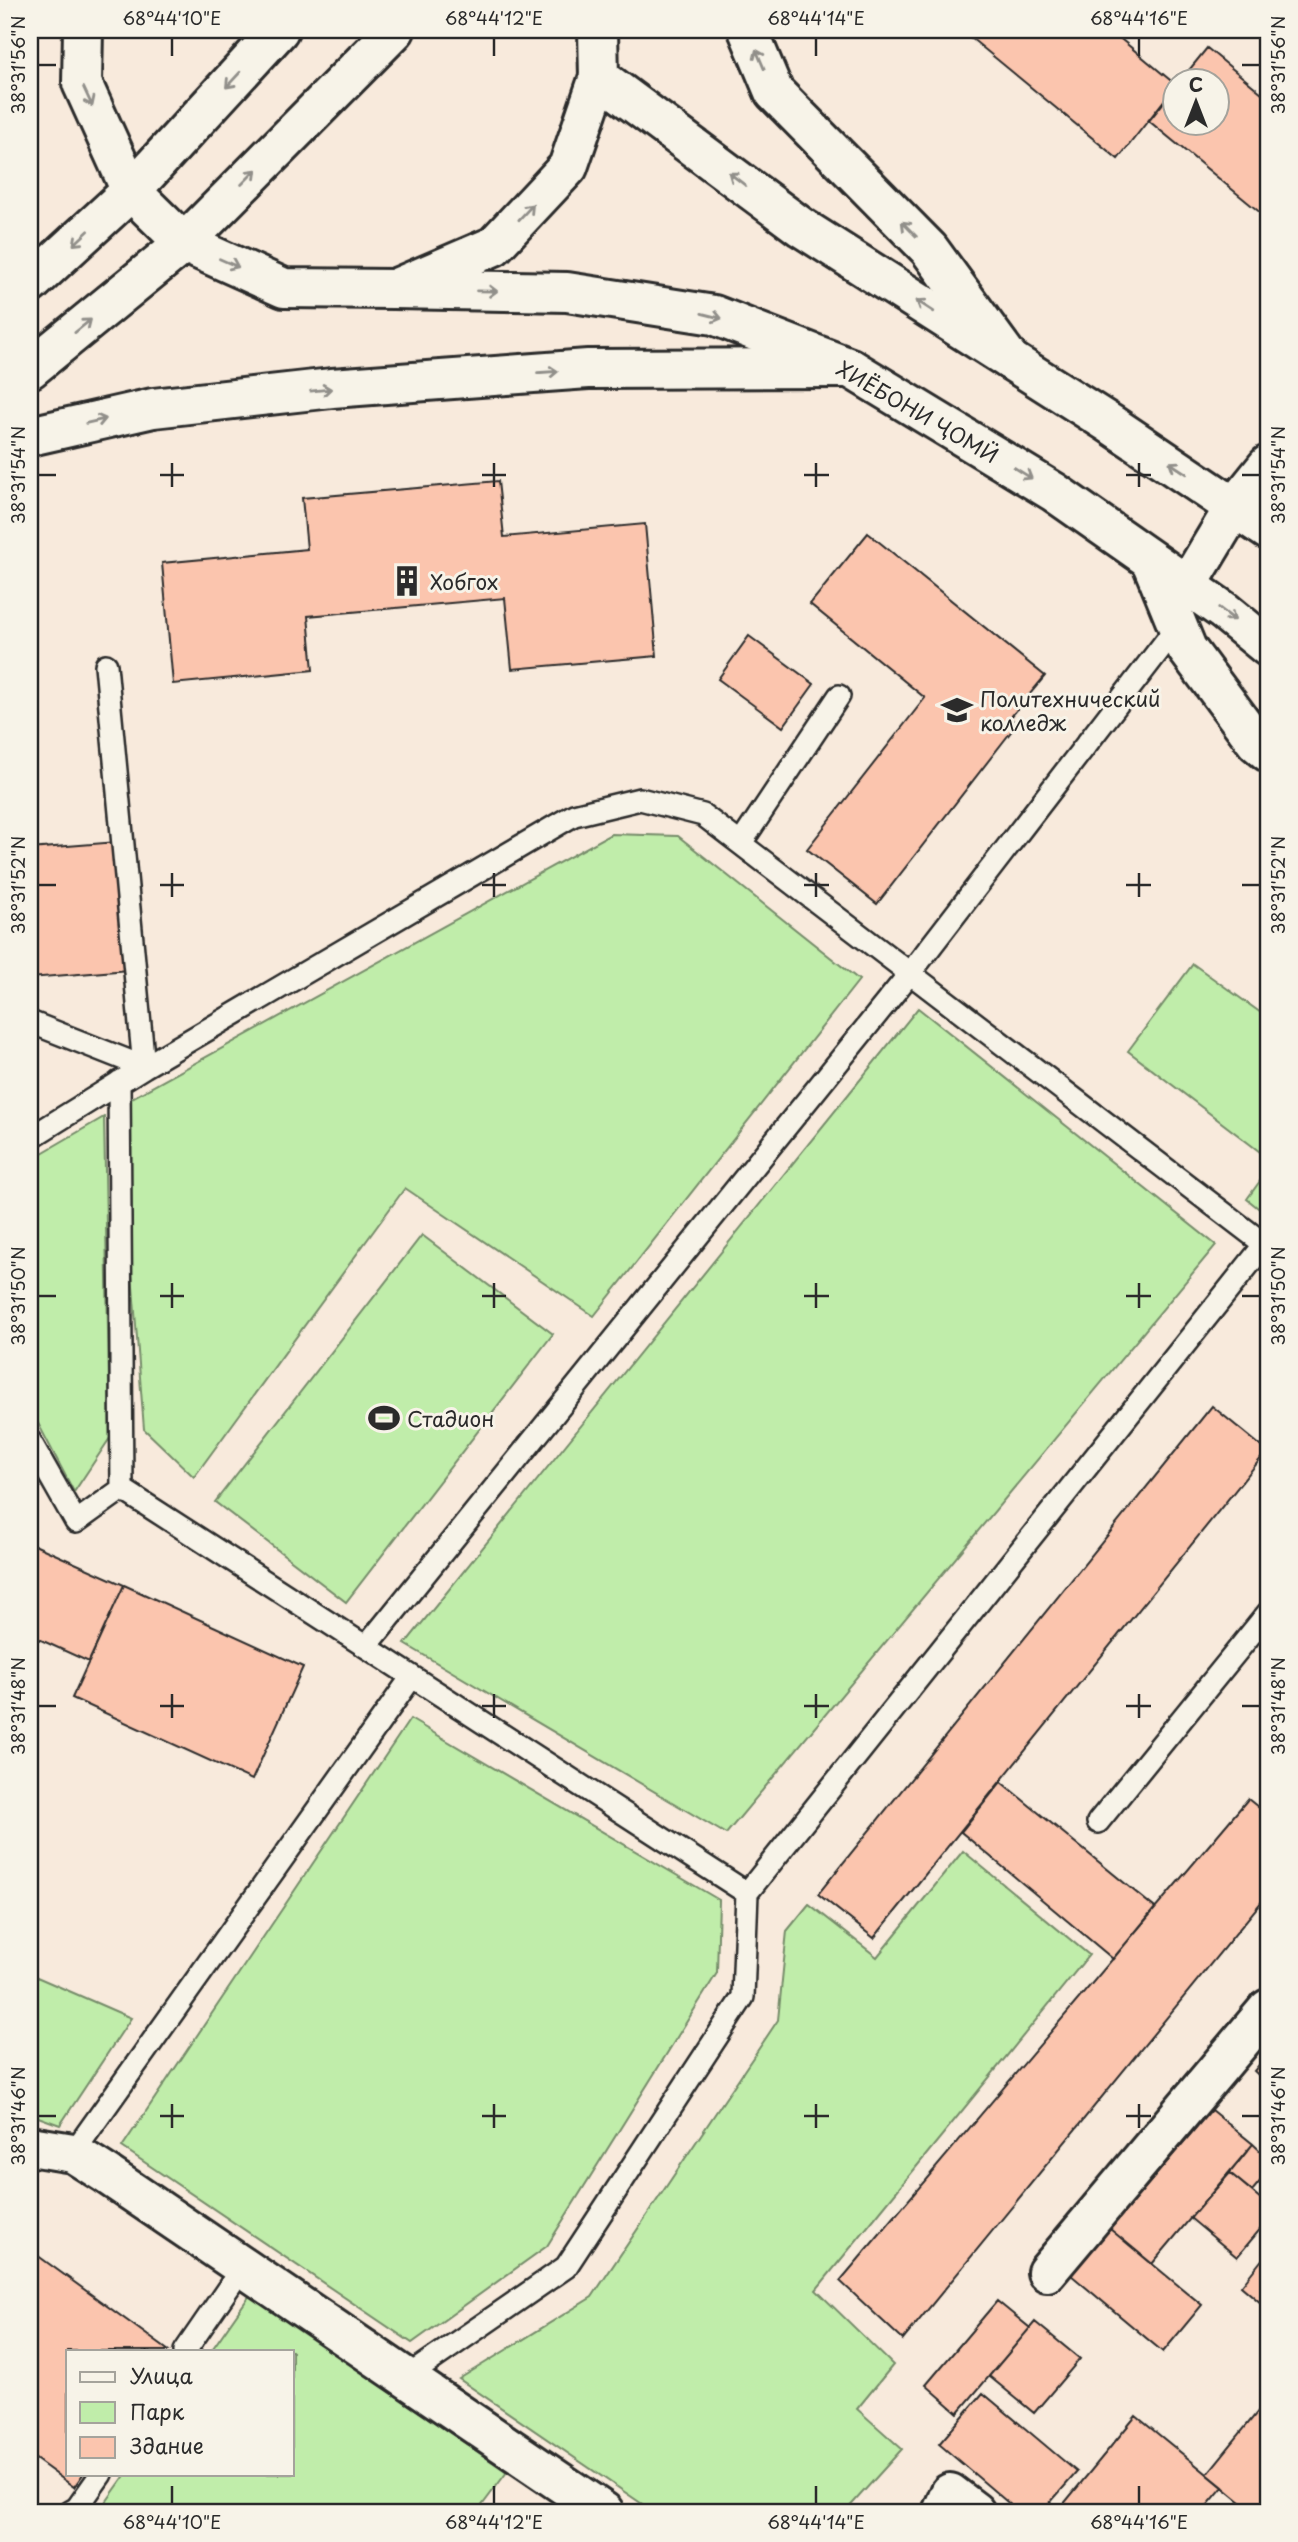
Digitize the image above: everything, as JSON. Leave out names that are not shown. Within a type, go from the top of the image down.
[{"type":"main road","points":[[83,30],[82,83],[131,191],[184,243]]},
{"type":"main road","points":[[30,284],[131,191],[279,30]]},
{"type":"main road","points":[[30,369],[184,243],[396,30]]},
{"type":"main road","points":[[394,289],[494,246],[568,167],[599,77],[598,30]]},
{"type":"main road","points":[[748,30],[774,92],[929,249],[1010,360]]},
{"type":"main road","points":[[599,77],[801,227],[1010,360],[1268,530]]},
{"type":"main road","name":"ХИЁБОНИ ҶОМӢ","points":[[184,243],[284,288],[567,292],[714,315],[850,368],[1054,492],[1224,611],[1268,647]]},
{"type":"main road","points":[[30,436],[153,408],[332,388],[588,369],[850,368]]},
{"type":"main road","points":[[1187,586],[1235,506],[1268,465]]},
{"type":"main road","points":[[1151,561],[1176,628],[1187,649],[1256,742],[1268,752]]},
{"type":"main road","points":[[1047,2272],[1268,2009]]},
{"type":"main road","points":[[30,2146],[73,2153],[604,2512]]},
{"type":"main road","points":[[942,2512],[950,2493],[975,2512]]},
{"type":"lane","points":[[366,1647],[911,972],[1176,628]]},
{"type":"lane","points":[[106,665],[144,1067]]},
{"type":"lane","points":[[741,843],[839,695]]},
{"type":"lane","points":[[30,1138],[144,1067],[574,815],[640,799],[703,815],[1267,1245],[747,1893],[743,1997],[566,2267],[404,2379]]},
{"type":"lane","points":[[30,1022],[144,1067]]},
{"type":"lane","points":[[120,1083],[122,1489]]},
{"type":"lane","points":[[30,1441],[76,1522],[122,1489]]},
{"type":"lane","points":[[122,1489],[747,1893]]},
{"type":"lane","points":[[1098,1822],[1268,1613]]},
{"type":"lane","points":[[73,2153],[411,1678]]},
{"type":"lane","points":[[186,2350],[242,2268]]},
{"type":"lane","points":[[70,2512],[77,2508],[99,2476]]},
{"type":"green space","points":[[611,834],[678,836],[859,980],[594,1316],[405,1188],[194,1477],[144,1429],[119,1105]]},
{"type":"green space","points":[[1193,964],[1268,1018],[1268,1158],[1128,1051]]},
{"type":"green space","points":[[918,1008],[1216,1245],[726,1834],[405,1644]]},
{"type":"green space","points":[[104,1117],[110,1438],[74,1492],[30,1408],[30,1160]]},
{"type":"green space","points":[[1268,1170],[1268,1216],[1247,1199]]},
{"type":"green space","name":"Стадион","points":[[422,1235],[553,1334],[346,1602],[215,1502]]},
{"type":"green space","points":[[410,1719],[719,1900],[717,1973],[547,2246],[412,2343],[122,2147]]},
{"type":"green space","points":[[963,1851],[1089,1955],[816,2290],[893,2365],[857,2409],[902,2449],[845,2512],[654,2512],[459,2379],[592,2297],[778,2020],[787,1931],[809,1904],[877,1957]]},
{"type":"green space","points":[[30,1974],[131,2018],[60,2125],[30,2114]]},
{"type":"green space","points":[[250,2295],[507,2472],[477,2512],[99,2512],[125,2476],[294,2476],[294,2350],[212,2350]]},
{"type":"building","points":[[978,30],[1110,30],[1162,73],[1162,103],[1118,159],[971,38]]},
{"type":"building","points":[[1207,48],[1229,66],[1192,66]]},
{"type":"building","points":[[1232,68],[1268,98],[1268,219],[1167,136],[1232,136]]},
{"type":"building","points":[[1162,105],[1162,132],[1149,121]]},
{"type":"building","name":"Хобгох","points":[[498,481],[504,537],[645,524],[657,656],[512,669],[505,598],[308,616],[313,670],[173,684],[162,563],[307,549],[302,498]]},
{"type":"building","points":[[868,533],[1045,676],[1010,718],[1017,724],[877,904],[807,849],[925,698],[810,604]]},
{"type":"building","points":[[749,636],[814,684],[783,727],[718,679]]},
{"type":"building","points":[[117,842],[128,970],[30,978],[30,849]]},
{"type":"building","points":[[1212,1406],[1267,1451],[874,1938],[818,1894]]},
{"type":"building","points":[[30,1543],[124,1585],[89,1662],[30,1635]]},
{"type":"building","points":[[124,1585],[303,1667],[252,1780],[72,1698]]},
{"type":"building","points":[[1001,1782],[1155,1908],[1113,1959],[961,1832]]},
{"type":"building","points":[[1248,1799],[1268,1815],[1268,1894],[903,2340],[840,2281]]},
{"type":"building","points":[[1268,2054],[1268,2084],[1254,2071]]},
{"type":"building","points":[[1211,2110],[1253,2144],[1152,2264],[1110,2229]]},
{"type":"building","points":[[1253,2144],[1268,2158],[1268,2172],[1252,2191],[1230,2173]]},
{"type":"building","points":[[1230,2173],[1268,2205],[1268,2220],[1237,2257],[1190,2218]]},
{"type":"building","points":[[1110,2229],[1202,2305],[1163,2352],[1071,2275]]},
{"type":"building","points":[[30,2250],[168,2350],[66,2350],[66,2476],[82,2476],[74,2487],[30,2455]]},
{"type":"building","points":[[1268,2252],[1268,2309],[1241,2286]]},
{"type":"building","points":[[997,2301],[1030,2328],[958,2413],[926,2385]]},
{"type":"building","points":[[1035,2322],[1080,2359],[1034,2413],[989,2376]]},
{"type":"building","points":[[983,2393],[1077,2472],[1042,2512],[1019,2512],[939,2444]]},
{"type":"building","points":[[1268,2399],[1268,2512],[1253,2512],[1207,2474]]},
{"type":"building","points":[[1136,2416],[1223,2487],[1202,2512],[1057,2512]]},
{"type":"place","name":"Хобгох","points":[[407,581]]},
{"type":"place","name":"Политехнический колледж","points":[[957,710]]},
{"type":"place","name":"Стадион","points":[[384,1418]]}]
